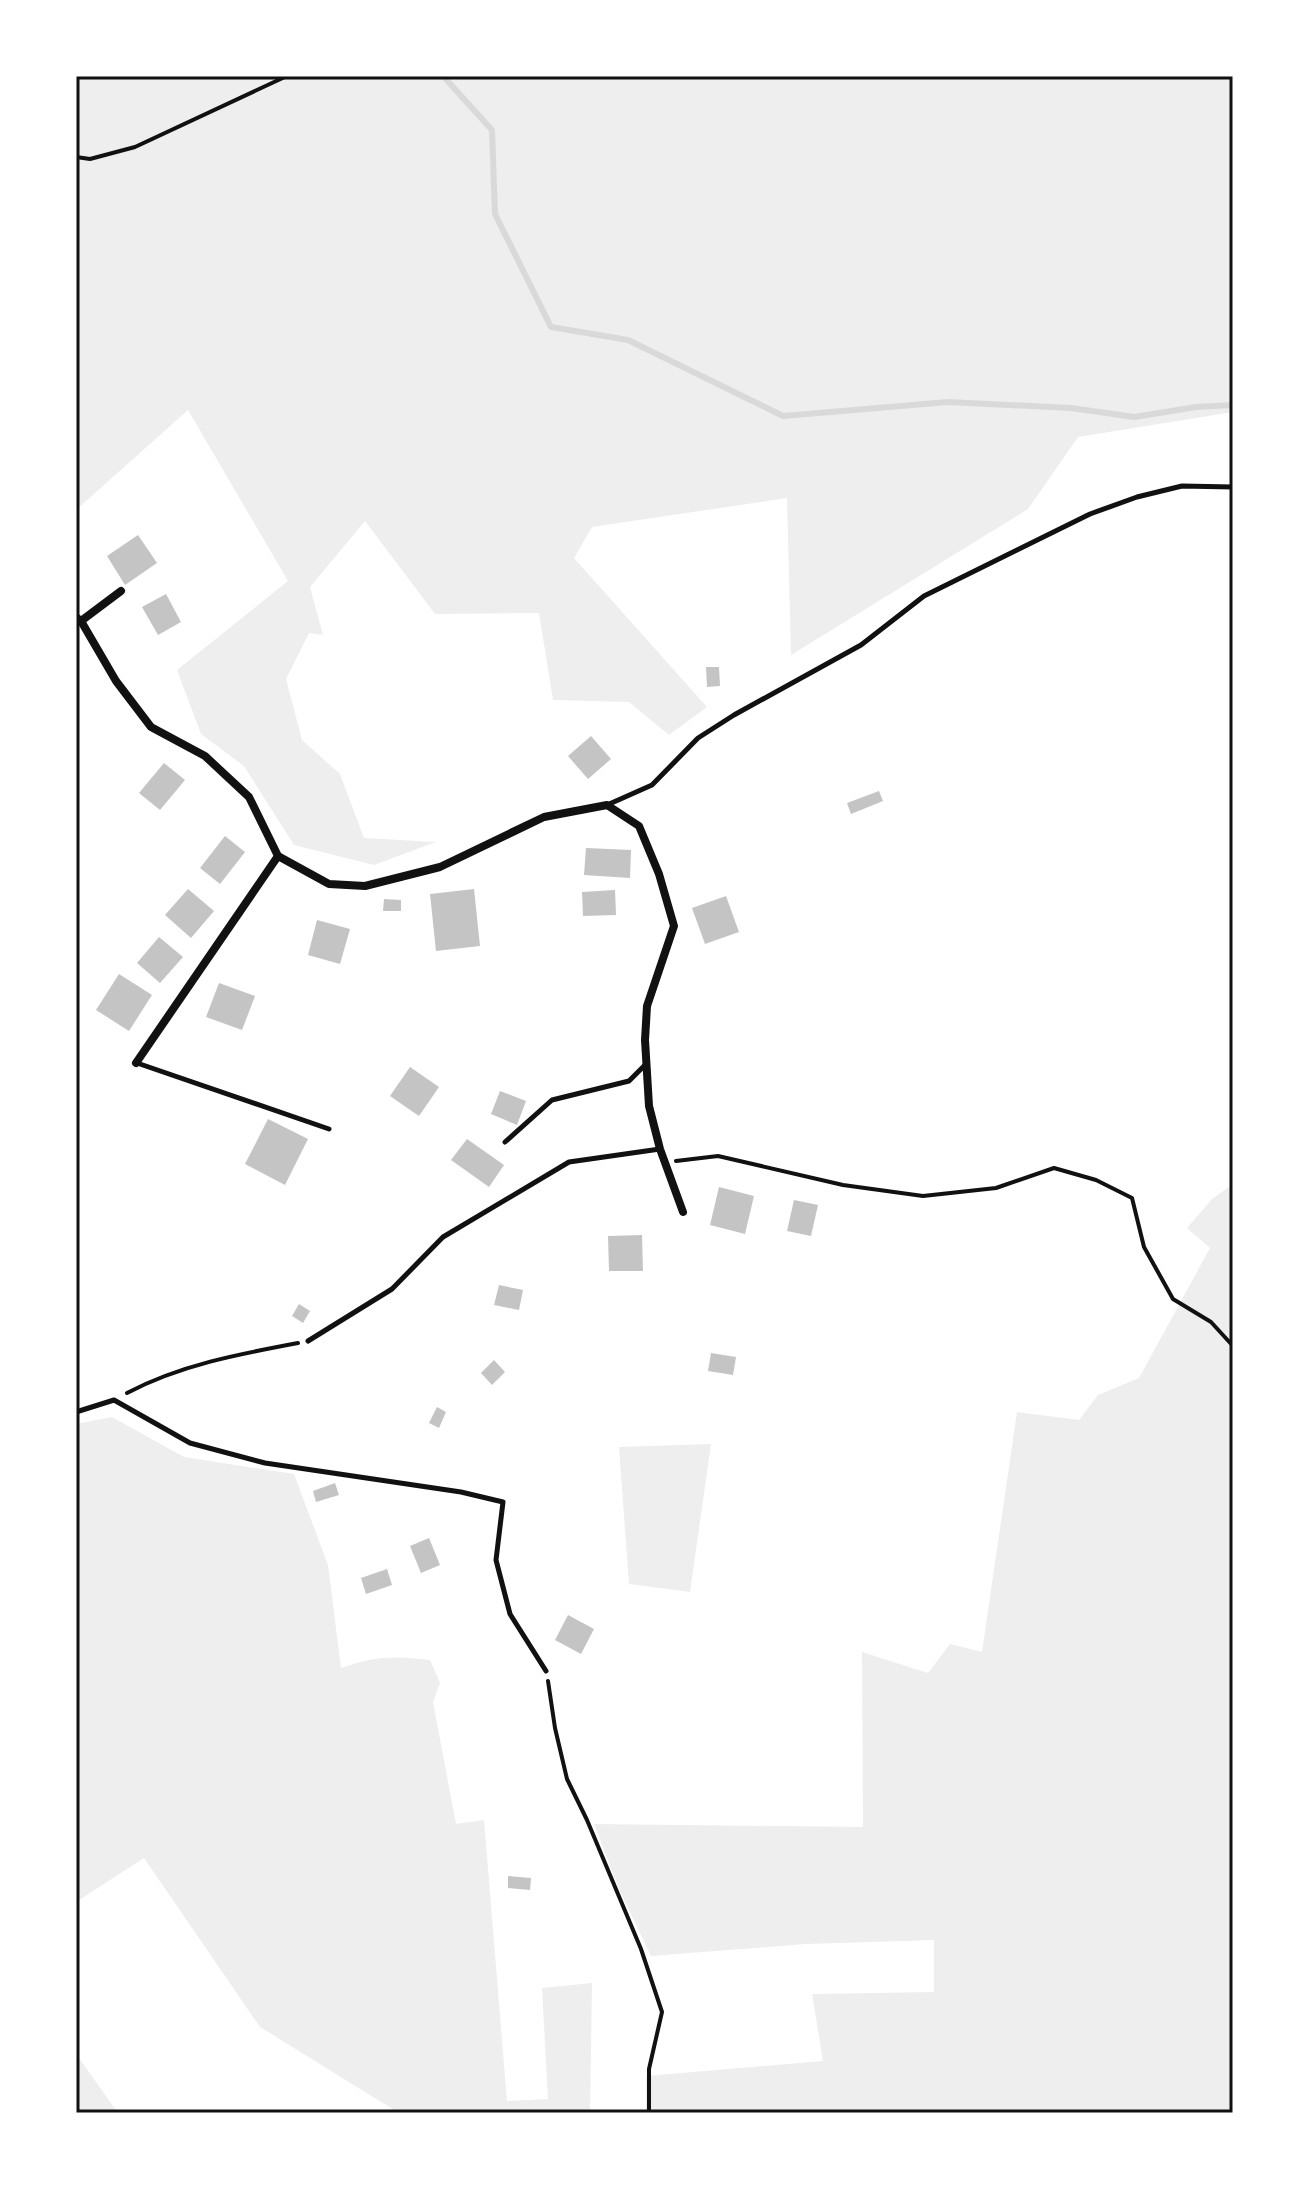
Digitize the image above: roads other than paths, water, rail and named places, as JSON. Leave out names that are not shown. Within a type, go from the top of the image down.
[{"type":"street","points":[[121,591],[78,619],[116,681],[151,727],[205,756],[249,797],[278,856],[329,884],[365,886],[440,867],[544,817],[607,805],[639,826],[659,874],[674,926],[647,1006],[646,1063],[649,1106],[664,1162],[683,1212]]},
{"type":"street","points":[[136,1063],[278,856]]},
{"type":"lane","points":[[607,805],[652,785],[698,738],[861,645],[924,596],[1090,514],[1137,497],[1182,486],[1233,487]]},
{"type":"lane","points":[[136,1063],[329,1129]]},
{"type":"lane","points":[[505,1142],[552,1100],[629,1081],[646,1063]]},
{"type":"lane","points":[[308,1341],[392,1289],[443,1237],[569,1162],[660,1149]]},
{"type":"lane","points":[[76,1412],[114,1400],[190,1443],[265,1463],[461,1492],[503,1502],[496,1560],[510,1614],[546,1671]]},
{"type":"waterway","points":[[443,76],[492,130],[495,214],[551,327],[628,340],[783,416],[948,402],[1071,408],[1134,417],[1196,407],[1233,405]]}]
